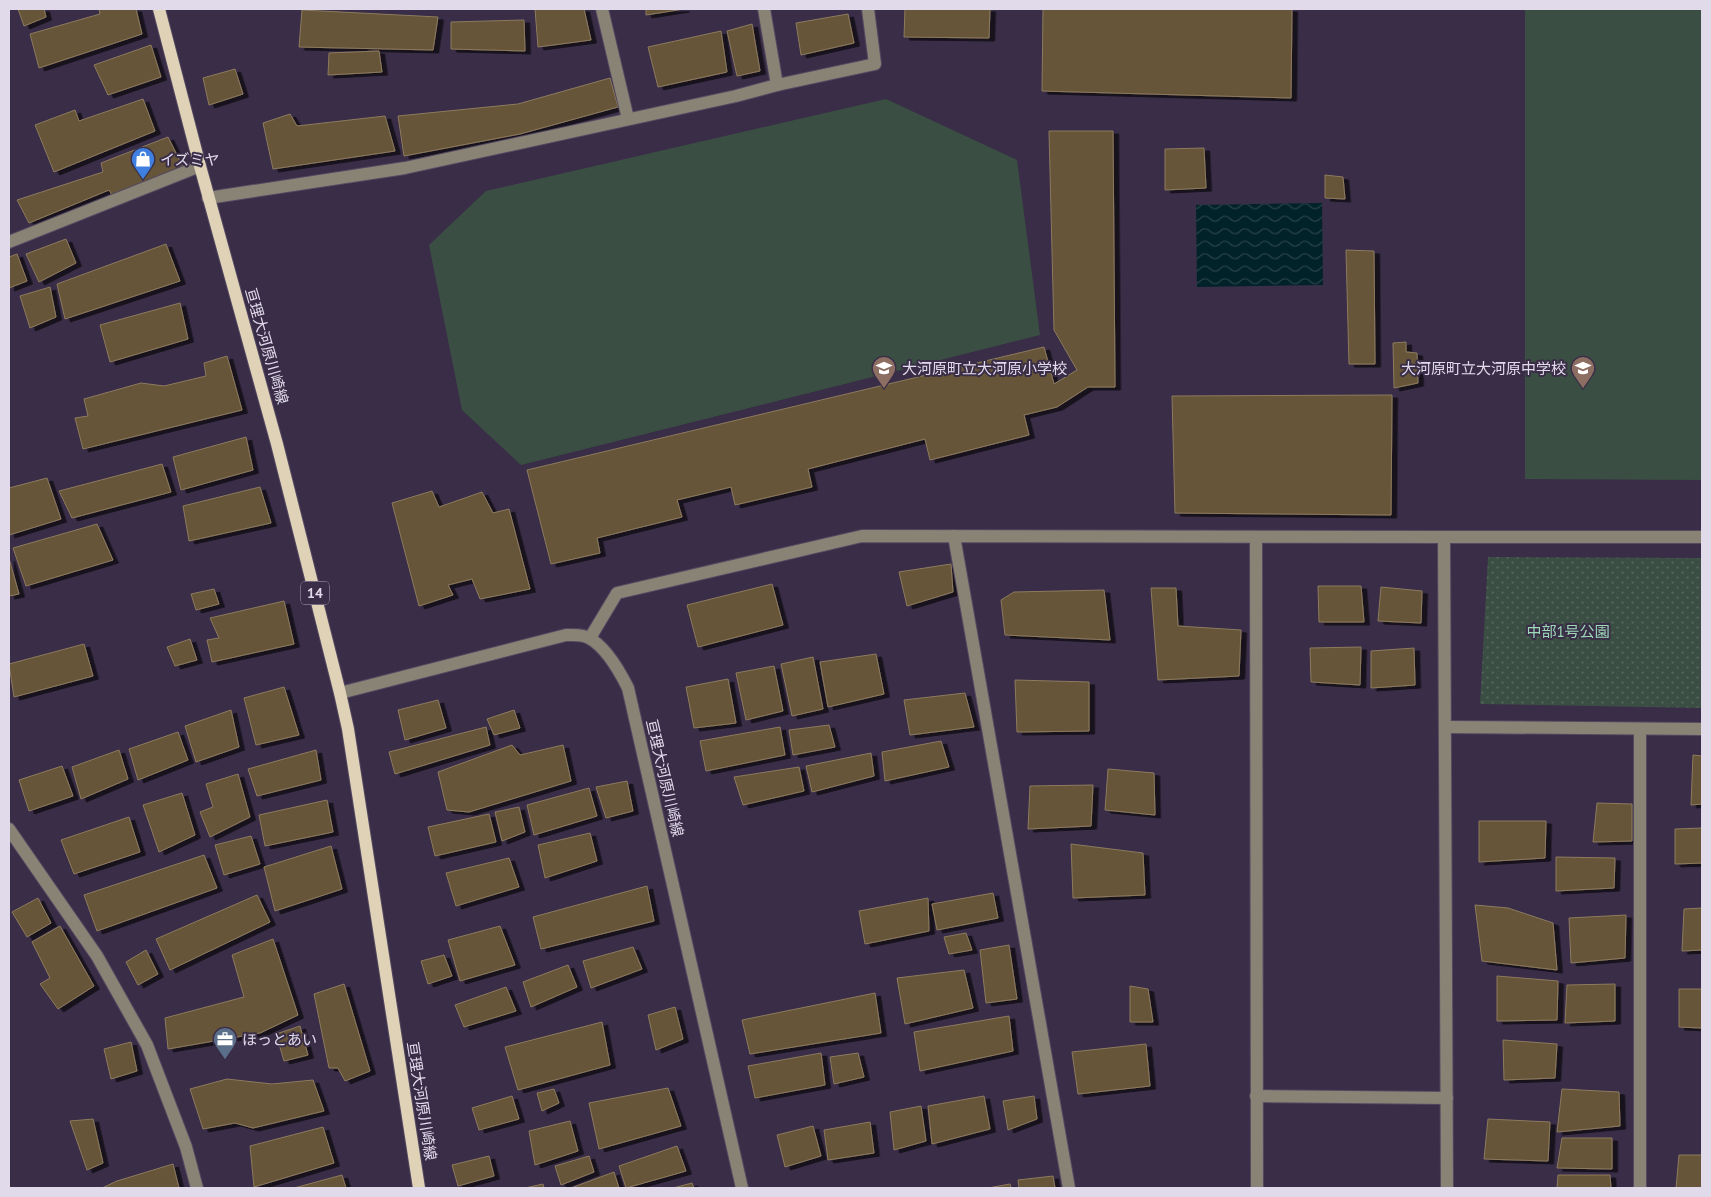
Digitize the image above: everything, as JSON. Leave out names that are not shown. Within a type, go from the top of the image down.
[{"type":"main road","name":"亘理大河原川崎線","points":[[159,9],[208,198],[277,444],[348,729],[419,1188]]},
{"type":"street","points":[[602,9],[628,119]]},
{"type":"street","points":[[764,9],[777,85]]},
{"type":"street","points":[[208,198],[406,168],[875,64],[868,9]]},
{"type":"street","points":[[9,242],[200,166]]},
{"type":"street","points":[[340,693],[566,635],[579,635],[590,638],[617,593],[862,536],[1702,538]]},
{"type":"street","points":[[954,536],[1068,1188]]},
{"type":"street","points":[[1256,537],[1256,1188]]},
{"type":"street","points":[[1444,537],[1447,1188]]},
{"type":"street","name":"亘理大河原川崎線","points":[[590,638],[607,654],[628,688],[742,1188]]},
{"type":"street","points":[[1446,727],[1702,729]]},
{"type":"street","points":[[1640,729],[1640,1188]]},
{"type":"street","points":[[9,829],[97,956],[147,1045],[186,1147],[197,1188]]},
{"type":"street","points":[[1256,1096],[1447,1098]]},
{"type":"green space","points":[[1525,9],[1702,9],[1702,480],[1525,479]]},
{"type":"green space","points":[[886,99],[1017,160],[1040,335],[521,465],[462,410],[429,245],[486,191]]},
{"type":"green space","name":"中部1号公園","points":[[1488,557],[1702,558],[1702,708],[1480,704]]},
{"type":"water","points":[[1322,203],[1323,285],[1197,287],[1196,205]]},
{"type":"building","points":[[18,9],[44,9],[46,17],[24,26]]},
{"type":"building","points":[[99,9],[136,9],[142,34],[39,68],[30,34],[100,14]]},
{"type":"building","points":[[535,9],[584,9],[591,40],[538,47]]},
{"type":"building","points":[[646,9],[684,9],[646,15]]},
{"type":"building","points":[[905,9],[990,9],[989,38],[904,37]]},
{"type":"building","points":[[1043,9],[1292,9],[1291,98],[1042,91]]},
{"type":"building","points":[[302,10],[438,17],[433,50],[299,47]]},
{"type":"building","points":[[848,14],[854,43],[801,55],[796,23]]},
{"type":"building","points":[[524,20],[525,51],[451,49],[451,22]]},
{"type":"building","points":[[752,24],[760,71],[737,76],[727,31]]},
{"type":"building","points":[[721,31],[727,72],[658,87],[648,47]]},
{"type":"building","points":[[151,45],[161,77],[108,95],[94,65]]},
{"type":"building","points":[[379,51],[382,72],[328,75],[329,53]]},
{"type":"building","points":[[235,69],[243,94],[209,105],[203,78]]},
{"type":"building","points":[[610,78],[618,107],[520,134],[404,156],[398,116],[518,104]]},
{"type":"building","points":[[143,99],[155,131],[54,172],[35,125],[75,110],[79,121]]},
{"type":"building","points":[[290,114],[297,126],[385,116],[395,151],[273,169],[263,123]]},
{"type":"building","points":[[1049,131],[1113,131],[1115,387],[1088,387],[1057,407],[1024,415],[1029,435],[930,460],[925,439],[808,469],[812,487],[735,505],[731,487],[677,500],[682,517],[597,538],[600,553],[551,564],[527,470],[1044,347],[1054,384],[1077,370],[1054,330]]},
{"type":"building","points":[[168,137],[183,167],[112,195],[109,190],[29,223],[17,200],[103,172],[101,163]]},
{"type":"building","points":[[1204,148],[1206,188],[1165,190],[1165,149]]},
{"type":"building","points":[[1325,175],[1343,177],[1345,199],[1325,198]]},
{"type":"building","points":[[66,239],[76,263],[39,282],[26,254]]},
{"type":"building","points":[[166,244],[180,281],[65,319],[57,284]]},
{"type":"building","points":[[1346,250],[1374,251],[1375,364],[1349,364]]},
{"type":"building","points":[[17,254],[27,281],[9,288],[9,257]]},
{"type":"building","points":[[50,287],[56,317],[30,328],[20,296]]},
{"type":"building","points":[[180,303],[188,339],[110,362],[100,325]]},
{"type":"building","points":[[1406,342],[1406,352],[1417,353],[1418,383],[1394,388],[1393,343]]},
{"type":"building","points":[[227,356],[242,410],[83,449],[75,418],[88,416],[84,399],[141,383],[164,386],[206,376],[204,363]]},
{"type":"building","points":[[1392,395],[1391,515],[1175,513],[1172,396]]},
{"type":"building","points":[[246,437],[253,470],[181,490],[173,457]]},
{"type":"building","points":[[162,464],[171,492],[72,518],[59,491]]},
{"type":"building","points":[[47,478],[61,519],[9,535],[9,488]]},
{"type":"building","points":[[260,487],[271,523],[189,541],[183,506]]},
{"type":"building","points":[[432,491],[439,507],[482,492],[493,513],[509,509],[530,589],[480,599],[472,579],[448,585],[453,595],[419,606],[392,503]]},
{"type":"building","points":[[97,524],[113,560],[26,586],[13,548]]},
{"type":"building","points":[[9,558],[19,594],[9,596]]},
{"type":"building","points":[[951,564],[953,592],[907,606],[899,572]]},
{"type":"building","points":[[772,584],[783,625],[698,647],[687,605]]},
{"type":"building","points":[[1318,586],[1361,586],[1364,622],[1319,622]]},
{"type":"building","points":[[1381,587],[1422,591],[1421,623],[1378,621]]},
{"type":"building","points":[[1151,588],[1176,588],[1178,626],[1241,630],[1239,676],[1158,680]]},
{"type":"building","points":[[214,589],[219,604],[196,610],[191,594]]},
{"type":"building","points":[[1104,590],[1110,640],[1005,635],[1001,600],[1014,592]]},
{"type":"building","points":[[284,601],[294,644],[212,662],[207,640],[219,638],[210,618]]},
{"type":"building","points":[[190,639],[197,660],[175,666],[167,647]]},
{"type":"building","points":[[84,644],[93,676],[14,697],[9,664]]},
{"type":"building","points":[[1361,647],[1360,685],[1311,682],[1310,648]]},
{"type":"building","points":[[1414,648],[1415,685],[1371,688],[1371,651]]},
{"type":"building","points":[[876,654],[884,694],[828,707],[820,662]]},
{"type":"building","points":[[813,657],[823,709],[792,716],[781,664]]},
{"type":"building","points":[[774,666],[783,711],[746,720],[736,673]]},
{"type":"building","points":[[728,679],[736,723],[694,728],[686,687]]},
{"type":"building","points":[[1015,680],[1089,682],[1089,731],[1017,732]]},
{"type":"building","points":[[284,687],[299,735],[256,745],[244,698]]},
{"type":"building","points":[[965,693],[974,727],[910,735],[904,700]]},
{"type":"building","points":[[438,700],[446,728],[405,740],[398,710]]},
{"type":"building","points":[[231,710],[239,747],[196,762],[185,726]]},
{"type":"building","points":[[514,710],[520,728],[494,735],[487,719]]},
{"type":"building","points":[[829,725],[835,747],[793,755],[789,730]]},
{"type":"building","points":[[486,727],[490,745],[395,774],[389,752]]},
{"type":"building","points":[[780,727],[785,755],[706,771],[700,741]]},
{"type":"building","points":[[178,732],[188,760],[138,780],[129,749]]},
{"type":"building","points":[[941,741],[949,767],[885,781],[882,752]]},
{"type":"building","points":[[512,745],[520,755],[563,745],[571,781],[469,812],[447,810],[438,772]]},
{"type":"building","points":[[119,750],[128,779],[81,799],[72,767]]},
{"type":"building","points":[[316,750],[321,780],[257,796],[248,769]]},
{"type":"building","points":[[871,753],[874,776],[812,792],[806,766]]},
{"type":"building","points":[[1693,755],[1702,756],[1702,804],[1691,805]]},
{"type":"building","points":[[62,766],[73,796],[29,811],[19,780]]},
{"type":"building","points":[[799,767],[804,791],[743,805],[734,777]]},
{"type":"building","points":[[1108,769],[1154,773],[1155,815],[1105,810]]},
{"type":"building","points":[[238,774],[250,817],[210,837],[200,812],[213,807],[206,784]]},
{"type":"building","points":[[627,781],[633,811],[606,818],[596,787]]},
{"type":"building","points":[[1093,785],[1091,826],[1028,829],[1030,786]]},
{"type":"building","points":[[589,788],[597,816],[534,835],[527,805]]},
{"type":"building","points":[[182,793],[195,835],[159,852],[143,805]]},
{"type":"building","points":[[327,800],[333,832],[265,846],[259,815]]},
{"type":"building","points":[[1597,803],[1632,804],[1632,841],[1593,842]]},
{"type":"building","points":[[519,807],[525,832],[502,841],[495,812]]},
{"type":"building","points":[[489,814],[496,842],[435,856],[428,827]]},
{"type":"building","points":[[129,817],[140,852],[74,874],[61,840]]},
{"type":"building","points":[[1479,821],[1546,821],[1545,858],[1479,862]]},
{"type":"building","points":[[1702,828],[1702,863],[1675,864],[1675,829]]},
{"type":"building","points":[[590,833],[597,861],[545,878],[538,845]]},
{"type":"building","points":[[251,836],[260,864],[224,875],[215,845]]},
{"type":"building","points":[[1071,844],[1143,853],[1145,895],[1073,898]]},
{"type":"building","points":[[331,846],[342,889],[275,911],[264,867]]},
{"type":"building","points":[[204,855],[217,888],[97,931],[84,895]]},
{"type":"building","points":[[1556,857],[1615,858],[1614,888],[1556,891]]},
{"type":"building","points":[[509,858],[519,887],[456,906],[446,873]]},
{"type":"building","points":[[647,886],[654,921],[541,949],[533,917]]},
{"type":"building","points":[[993,893],[998,918],[937,930],[932,904]]},
{"type":"building","points":[[257,895],[270,922],[170,970],[156,939]]},
{"type":"building","points":[[38,898],[51,923],[27,937],[12,912]]},
{"type":"building","points":[[928,898],[929,931],[865,944],[859,911]]},
{"type":"building","points":[[1475,905],[1508,908],[1553,923],[1557,970],[1482,961]]},
{"type":"building","points":[[1702,908],[1702,950],[1682,951],[1684,909]]},
{"type":"building","points":[[1626,915],[1625,958],[1571,963],[1569,918]]},
{"type":"building","points":[[60,926],[94,986],[58,1009],[40,984],[50,978],[32,942]]},
{"type":"building","points":[[500,926],[515,965],[460,981],[448,940]]},
{"type":"building","points":[[966,933],[972,950],[949,954],[944,937]]},
{"type":"building","points":[[273,939],[298,1015],[260,1033],[168,1049],[165,1018],[244,997],[232,955]]},
{"type":"building","points":[[1009,945],[1017,999],[986,1003],[980,950]]},
{"type":"building","points":[[633,947],[642,969],[591,988],[583,961]]},
{"type":"building","points":[[146,950],[158,974],[138,985],[126,962]]},
{"type":"building","points":[[444,955],[452,976],[428,984],[421,961]]},
{"type":"building","points":[[568,965],[577,987],[531,1007],[523,982]]},
{"type":"building","points":[[964,970],[973,1008],[905,1024],[897,978]]},
{"type":"building","points":[[1497,976],[1558,981],[1557,1020],[1497,1021]]},
{"type":"building","points":[[344,984],[370,1071],[345,1081],[338,1068],[329,1068],[314,994]]},
{"type":"building","points":[[1615,984],[1615,1021],[1565,1023],[1567,985]]},
{"type":"building","points":[[1130,986],[1148,989],[1153,1022],[1130,1022]]},
{"type":"building","points":[[506,987],[516,1011],[464,1027],[455,1005]]},
{"type":"building","points":[[1679,989],[1702,989],[1702,1028],[1679,1027]]},
{"type":"building","points":[[875,993],[881,1033],[750,1054],[742,1020]]},
{"type":"building","points":[[675,1007],[683,1039],[656,1050],[648,1015]]},
{"type":"building","points":[[1009,1016],[1013,1051],[920,1071],[914,1032]]},
{"type":"building","points":[[602,1022],[610,1065],[518,1090],[505,1047]]},
{"type":"building","points":[[300,1026],[308,1055],[284,1061],[276,1034]]},
{"type":"building","points":[[1503,1040],[1557,1044],[1555,1078],[1504,1080]]},
{"type":"building","points":[[131,1042],[137,1071],[111,1079],[104,1049]]},
{"type":"building","points":[[1146,1044],[1150,1086],[1078,1094],[1072,1052]]},
{"type":"building","points":[[821,1053],[825,1085],[755,1098],[748,1066]]},
{"type":"building","points":[[858,1053],[864,1077],[834,1084],[830,1057]]},
{"type":"building","points":[[227,1079],[272,1084],[313,1080],[324,1111],[253,1128],[235,1123],[203,1129],[190,1089]]},
{"type":"building","points":[[668,1088],[681,1126],[599,1149],[589,1103]]},
{"type":"building","points":[[554,1089],[559,1103],[542,1111],[537,1093]]},
{"type":"building","points":[[1562,1089],[1619,1092],[1620,1126],[1557,1132]]},
{"type":"building","points":[[512,1096],[519,1119],[479,1130],[472,1108]]},
{"type":"building","points":[[984,1096],[990,1129],[932,1144],[928,1106]]},
{"type":"building","points":[[1034,1096],[1037,1119],[1008,1130],[1003,1101]]},
{"type":"building","points":[[921,1106],[926,1141],[894,1150],[890,1112]]},
{"type":"building","points":[[93,1119],[103,1163],[87,1170],[70,1121]]},
{"type":"building","points":[[1488,1119],[1550,1122],[1548,1161],[1484,1159]]},
{"type":"building","points":[[570,1121],[578,1151],[535,1165],[529,1131]]},
{"type":"building","points":[[870,1122],[874,1153],[828,1160],[824,1130]]},
{"type":"building","points":[[813,1126],[821,1156],[785,1167],[777,1135]]},
{"type":"building","points":[[323,1127],[334,1163],[254,1187],[250,1146]]},
{"type":"building","points":[[1562,1138],[1612,1138],[1612,1169],[1557,1168]]},
{"type":"building","points":[[677,1146],[686,1171],[626,1188],[619,1166]]},
{"type":"building","points":[[1679,1155],[1702,1155],[1702,1188],[1676,1188]]},
{"type":"building","points":[[489,1156],[494,1176],[458,1186],[452,1165]]},
{"type":"building","points":[[589,1156],[594,1172],[561,1185],[555,1166]]},
{"type":"building","points":[[173,1164],[179,1188],[102,1188],[117,1181]]},
{"type":"building","points":[[614,1172],[619,1188],[571,1188]]},
{"type":"building","points":[[342,1175],[346,1188],[294,1188]]},
{"type":"building","points":[[1558,1175],[1610,1175],[1611,1188],[1557,1188]]},
{"type":"building","points":[[1053,1176],[1055,1188],[1019,1188],[1018,1180]]},
{"type":"building","points":[[692,1183],[694,1188],[673,1188]]},
{"type":"building","points":[[543,1184],[544,1188],[525,1188]]},
{"type":"building","points":[[1010,1184],[1011,1188],[988,1188]]},
{"type":"place","name":"イズミヤ","points":[[143,180]]},
{"type":"place","name":"大河原町立大河原小学校","points":[[884,389]]},
{"type":"place","name":"大河原町立大河原中学校","points":[[1583,389]]},
{"type":"place","name":"ほっとあい","points":[[225,1060]]}]
